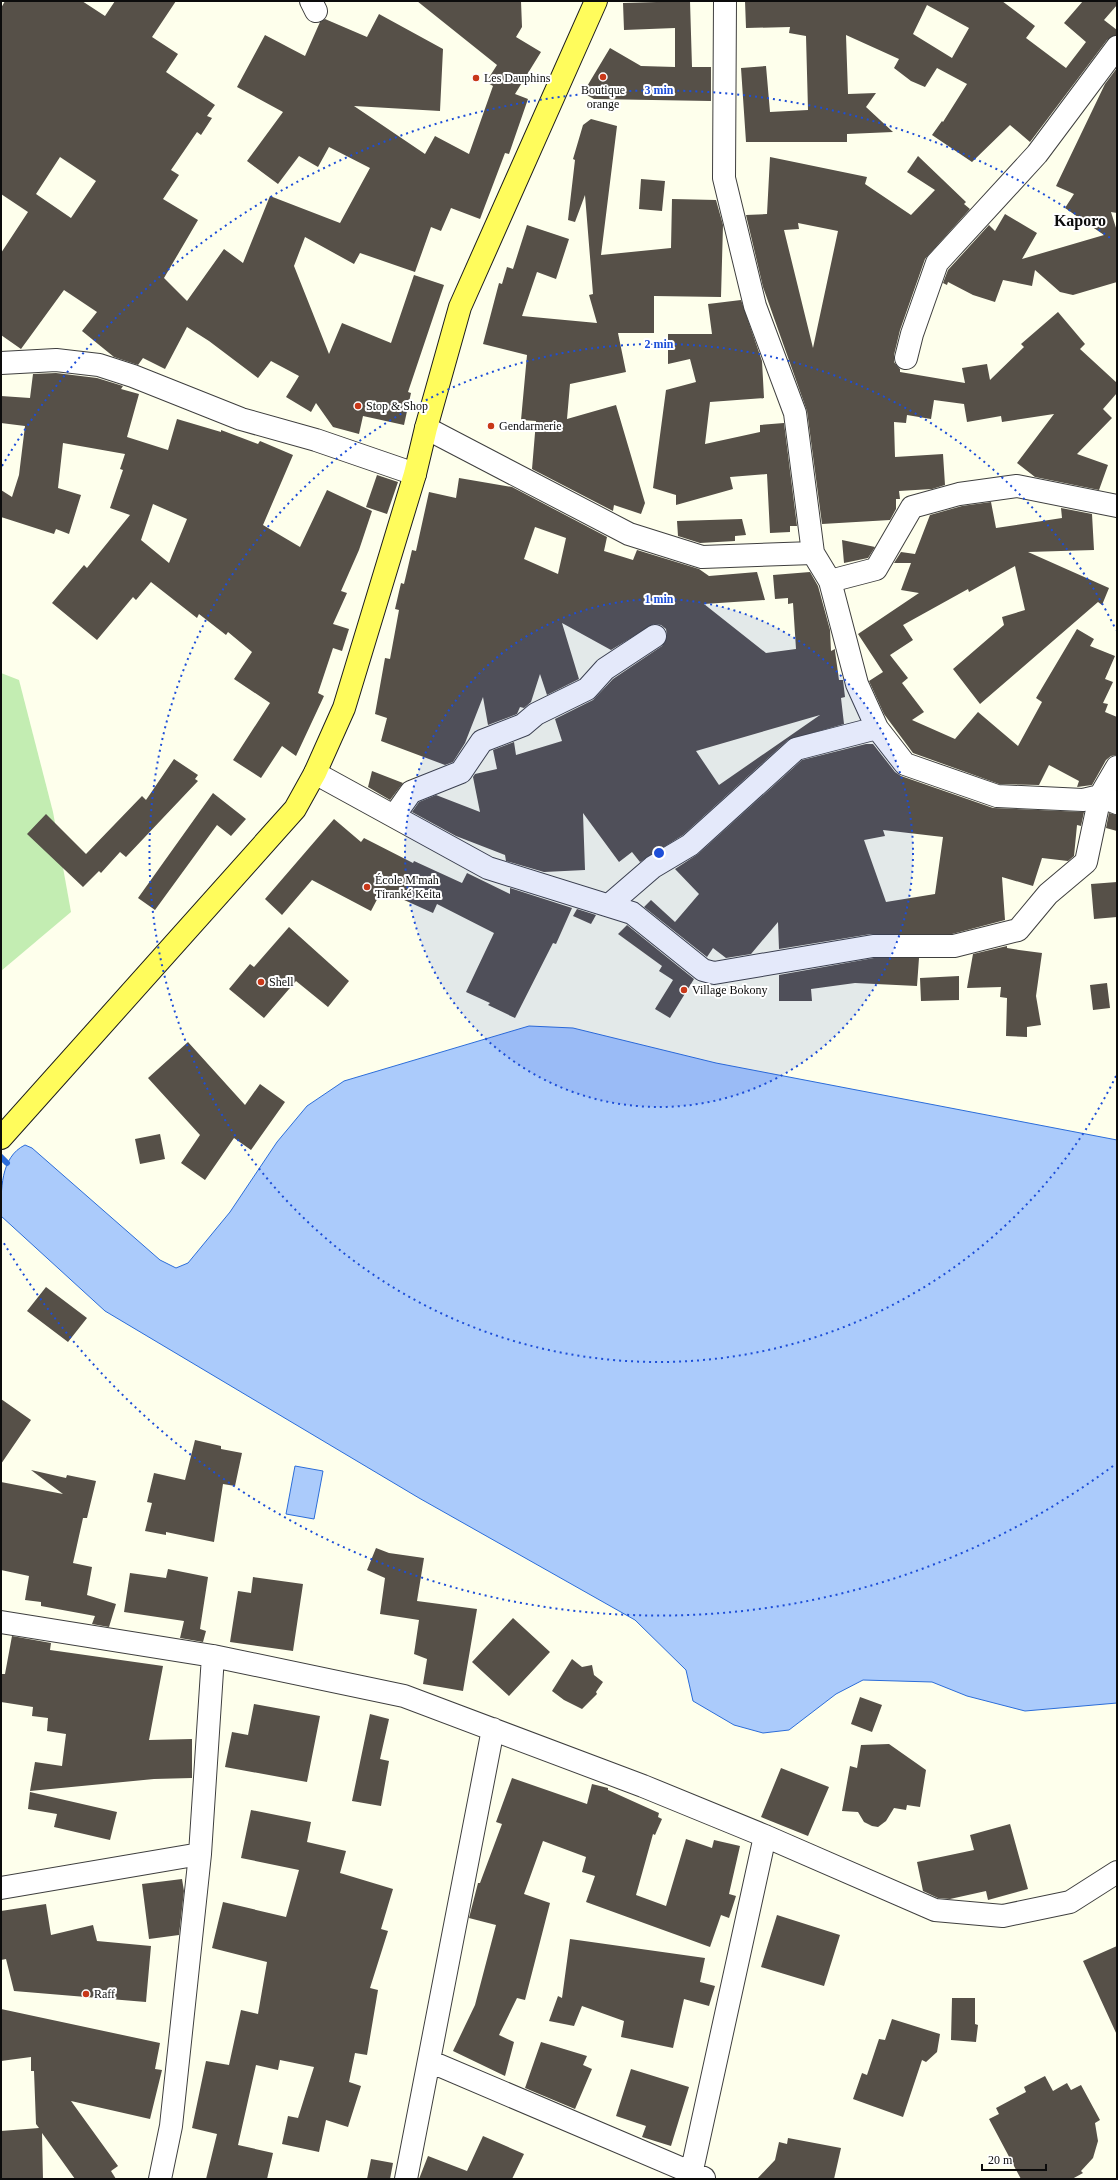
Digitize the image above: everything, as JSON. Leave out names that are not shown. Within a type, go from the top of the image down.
[{"type":"main road","points":[[8,1130],[295,808],[315,773],[344,708],[415,474],[426,428],[460,307],[596,1]]},
{"type":"street","points":[[724,1],[724,178],[755,306],[795,413],[813,553],[830,581],[857,684],[877,728],[905,764],[996,796],[1108,800]]},
{"type":"street","points":[[906,358],[912,334],[937,263],[1037,154],[1117,47]]},
{"type":"street","points":[[1,363],[56,360],[99,365],[133,376],[242,420],[316,440],[415,474]]},
{"type":"street","points":[[426,428],[629,534],[702,557],[813,553]]},
{"type":"street","points":[[830,581],[876,569],[912,507],[946,498],[1017,486],[1117,506]]},
{"type":"street","points":[[394,816],[411,792],[461,772],[482,741],[523,725],[536,714],[587,689],[605,669],[655,636]]},
{"type":"street","points":[[609,905],[653,867],[690,845],[796,749],[877,728]]},
{"type":"street","points":[[315,773],[488,868],[632,913],[703,970],[714,974],[874,946],[954,946],[1018,930],[1048,894],[1086,862],[1108,800],[1117,767]]},
{"type":"street","points":[[1,1622],[213,1656],[404,1696],[643,1786],[765,1836],[935,1910],[1003,1916],[1070,1902],[1117,1872]]},
{"type":"street","points":[[160,2179],[171,2126],[200,1854],[213,1656]]},
{"type":"street","points":[[406,2179],[494,1729]]},
{"type":"street","points":[[429,2060],[695,2177],[765,1836]]},
{"type":"street","points":[[1,1888],[200,1854]]},
{"type":"green space","points":[[1,673],[19,680],[53,812],[71,912],[1,971]]},
{"type":"water","points":[[529,1026],[573,1028],[716,1063],[1117,1140],[1117,1703],[1025,1711],[967,1696],[932,1682],[863,1680],[836,1694],[789,1730],[763,1733],[734,1725],[693,1701],[686,1670],[635,1620],[419,1498],[105,1311],[1,1216],[2,1186],[6,1166],[17,1150],[25,1145],[32,1148],[160,1260],[176,1268],[188,1263],[230,1212],[277,1142],[307,1106],[344,1081]]},
{"type":"water","points":[[295,1466],[323,1471],[314,1519],[286,1514]]},
{"type":"building","points":[[5,1],[82,1],[105,16],[115,1],[176,1],[152,37],[178,54],[166,72],[215,105],[207,116],[212,118],[201,135],[197,132],[171,170],[179,175],[163,199],[198,220],[164,278],[187,301],[224,249],[243,263],[270,196],[340,223],[370,168],[329,147],[318,167],[299,156],[278,184],[247,161],[283,112],[237,87],[265,35],[305,56],[320,22],[325,19],[367,37],[379,14],[443,49],[440,111],[354,106],[425,154],[435,136],[469,154],[493,86],[486,82],[497,65],[417,1],[521,1],[522,27],[516,37],[541,52],[515,94],[528,99],[509,154],[505,153],[480,219],[451,208],[441,231],[431,227],[415,272],[360,253],[354,264],[305,237],[294,266],[329,354],[342,323],[391,343],[414,275],[444,285],[408,392],[411,393],[404,425],[363,416],[359,434],[333,427],[316,403],[311,412],[286,397],[299,376],[271,361],[258,378],[209,341],[187,327],[165,369],[143,358],[138,365],[114,357],[82,331],[97,312],[64,290],[21,349],[1,335],[1,253],[28,212],[1,194],[1,8]],"holes":[[[60,157],[96,181],[71,218],[36,194]]]},
{"type":"building","points":[[690,1],[692,67],[711,67],[711,101],[594,99],[583,93],[610,48],[641,66],[675,67],[675,28],[624,30],[623,3]]},
{"type":"building","points":[[745,1],[1002,1],[1035,26],[1026,38],[1066,68],[1086,42],[1064,23],[1083,1],[1117,1],[1117,5],[1104,20],[1117,30],[1117,35],[1107,40],[1030,142],[1010,125],[972,162],[932,135],[942,121],[943,122],[967,84],[937,68],[925,87],[911,81],[894,68],[899,59],[846,35],[848,94],[876,93],[866,107],[893,132],[847,134],[847,142],[746,142],[741,68],[766,66],[770,112],[808,110],[806,36],[789,33],[790,27],[746,28]],"holes":[[[927,5],[969,28],[952,58],[913,34]]]},
{"type":"building","points":[[1117,68],[1117,213],[1111,212],[1117,231],[1117,282],[1073,295],[1060,292],[1035,270],[1032,286],[1003,280],[995,302],[973,295],[948,282],[947,285],[943,283],[948,270],[989,225],[995,231],[1005,214],[1037,233],[1022,259],[1104,235],[1065,208],[1074,194],[1056,186],[1105,84]]},
{"type":"building","points":[[591,119],[617,126],[601,255],[671,248],[672,199],[716,200],[723,225],[721,297],[654,296],[654,333],[618,333],[626,372],[570,384],[567,419],[616,405],[645,503],[641,514],[614,505],[613,511],[532,469],[536,421],[521,420],[527,355],[483,344],[499,283],[502,284],[507,267],[513,269],[527,225],[569,239],[556,279],[537,272],[522,316],[597,323],[589,295],[593,294],[585,195],[575,222],[568,220],[575,160],[573,159],[583,125]]},
{"type":"building","points":[[918,156],[966,202],[964,204],[970,209],[925,259],[900,330],[894,355],[894,362],[900,369],[900,372],[965,383],[962,368],[987,364],[990,380],[1024,347],[1021,344],[1058,312],[1085,344],[1080,349],[1117,383],[1117,393],[1103,409],[1112,418],[1077,454],[1108,465],[1099,490],[1035,477],[1017,463],[1054,414],[1002,422],[1001,416],[967,422],[964,404],[934,400],[931,419],[907,415],[906,423],[894,422],[895,457],[943,454],[945,485],[932,489],[899,491],[900,499],[896,499],[896,509],[890,520],[822,524],[807,411],[763,287],[746,215],[767,214],[770,157],[867,177],[865,184],[911,215],[935,190],[907,172]],"holes":[[[798,223],[838,231],[813,348],[784,230],[799,229]]]},
{"type":"building","points":[[641,179],[665,181],[662,211],[639,209]]},
{"type":"building","points":[[741,300],[762,361],[764,398],[710,402],[705,444],[760,432],[760,425],[784,423],[797,526],[790,526],[790,532],[770,533],[767,474],[730,477],[733,489],[676,505],[676,495],[653,488],[666,390],[696,382],[690,359],[668,364],[668,334],[712,334],[708,304]]},
{"type":"building","points":[[56,373],[97,378],[123,386],[121,389],[139,394],[127,437],[168,450],[177,419],[221,432],[221,430],[258,444],[260,441],[293,455],[263,525],[300,547],[327,490],[372,511],[359,550],[341,591],[347,593],[333,624],[349,629],[342,651],[333,648],[318,693],[324,696],[296,756],[282,746],[261,778],[233,760],[270,703],[234,679],[252,652],[228,632],[226,635],[199,614],[197,618],[151,582],[136,600],[133,597],[97,640],[52,603],[84,565],[87,568],[130,515],[110,508],[123,470],[120,469],[125,454],[63,443],[58,488],[81,495],[69,534],[56,529],[54,534],[1,517],[1,490],[12,497],[19,475],[25,426],[1,423],[1,396],[30,398],[33,374]],"holes":[[[153,504],[187,519],[169,563],[141,540]]]},
{"type":"building","points":[[377,475],[398,482],[387,514],[366,507]]},
{"type":"building","points":[[459,478],[512,487],[607,537],[604,551],[633,560],[637,550],[699,569],[709,576],[757,572],[765,600],[704,604],[766,653],[796,649],[793,603],[788,604],[788,598],[775,599],[773,575],[810,572],[818,586],[830,630],[831,651],[835,649],[839,680],[843,680],[845,697],[841,698],[844,724],[788,740],[683,835],[640,862],[632,852],[619,862],[583,813],[585,870],[544,872],[506,861],[505,855],[456,836],[412,812],[419,802],[436,795],[480,812],[473,777],[475,774],[497,769],[493,750],[514,742],[516,755],[562,741],[555,719],[593,700],[613,679],[662,646],[667,636],[666,629],[661,625],[654,624],[611,650],[562,623],[579,679],[547,695],[540,674],[531,702],[524,708],[520,707],[517,714],[488,725],[483,697],[465,743],[453,762],[445,765],[381,741],[387,718],[375,714],[385,658],[390,659],[399,610],[395,609],[401,583],[404,584],[412,550],[416,551],[429,492],[456,498]],"holes":[[[535,527],[566,538],[558,574],[524,559]],[[820,715],[719,785],[696,751]]]},
{"type":"building","points":[[991,502],[996,528],[1062,518],[1061,508],[1092,514],[1094,550],[1028,552],[1109,588],[1102,605],[1098,602],[980,704],[953,669],[1004,625],[1002,617],[1025,610],[1015,566],[969,592],[968,589],[903,625],[913,640],[890,655],[908,678],[902,683],[924,712],[912,720],[955,739],[978,712],[1018,746],[1042,702],[1036,698],[1077,629],[1094,639],[1090,646],[1115,656],[1105,679],[1113,682],[1103,703],[1108,704],[1105,712],[1117,717],[1117,755],[1111,756],[1106,760],[1092,785],[1077,787],[1079,781],[1049,765],[1039,785],[999,784],[913,753],[884,714],[869,681],[883,672],[858,634],[919,593],[901,590],[911,563],[894,563],[901,552],[915,554],[930,515],[962,506]]},
{"type":"building","points":[[742,519],[746,535],[735,536],[735,541],[700,543],[678,536],[677,521]]},
{"type":"building","points":[[842,540],[875,547],[868,558],[844,563]]},
{"type":"building","points":[[866,744],[873,744],[895,772],[901,776],[993,808],[1084,812],[1081,826],[1077,825],[1074,856],[1068,861],[1042,858],[1033,886],[1002,877],[1005,920],[952,934],[871,934],[779,949],[778,922],[751,954],[726,958],[713,948],[707,957],[644,907],[651,900],[675,922],[699,894],[675,869],[698,854],[802,760]],"holes":[[[883,830],[943,837],[935,894],[886,902],[864,840],[885,836]]]},
{"type":"building","points":[[174,759],[198,775],[195,779],[198,781],[126,857],[120,852],[101,873],[99,871],[83,887],[27,834],[46,814],[86,854],[142,796],[146,800]]},
{"type":"building","points":[[372,771],[403,783],[390,800],[368,787]]},
{"type":"building","points":[[213,793],[246,819],[231,836],[217,825],[155,910],[138,898]]},
{"type":"building","points":[[1109,813],[1117,815],[1117,831],[1106,828]]},
{"type":"building","points":[[334,819],[361,842],[364,838],[413,863],[414,861],[462,883],[467,873],[510,894],[510,888],[572,908],[556,944],[553,943],[515,1018],[488,1005],[490,1003],[466,992],[494,933],[437,904],[433,913],[382,890],[371,911],[312,880],[282,915],[265,899]]},
{"type":"building","points":[[1117,882],[1117,917],[1094,919],[1091,884]]},
{"type":"building","points":[[577,909],[596,915],[591,924],[573,916]]},
{"type":"building","points":[[627,925],[694,979],[670,1018],[655,1009],[673,980],[659,971],[662,966],[618,934]]},
{"type":"building","points":[[289,927],[349,981],[328,1007],[296,981],[264,1018],[229,989],[250,964],[254,967]]},
{"type":"building","points":[[1007,946],[1007,948],[1042,953],[1036,996],[1041,1025],[1027,1027],[1027,1037],[1006,1036],[1007,998],[1000,997],[1001,987],[967,988],[973,954]]},
{"type":"building","points":[[874,958],[919,958],[917,986],[855,983],[811,989],[812,1001],[779,1001],[779,975]]},
{"type":"building","points":[[959,976],[959,1000],[921,1001],[920,978]]},
{"type":"building","points":[[1107,983],[1110,1008],[1093,1010],[1090,985]]},
{"type":"building","points":[[188,1042],[245,1105],[260,1084],[285,1102],[251,1150],[234,1138],[205,1180],[181,1163],[200,1135],[148,1078]]},
{"type":"building","points":[[160,1134],[165,1159],[140,1164],[135,1139]]},
{"type":"building","points":[[46,1287],[87,1318],[68,1342],[27,1311]]},
{"type":"building","points":[[1,1399],[31,1420],[1,1464]]},
{"type":"building","points":[[195,1440],[221,1446],[221,1449],[242,1453],[235,1486],[223,1484],[214,1542],[166,1532],[166,1535],[145,1531],[152,1503],[147,1502],[154,1473],[185,1480]]},
{"type":"building","points":[[31,1470],[66,1478],[67,1475],[96,1481],[87,1518],[83,1518],[73,1563],[92,1567],[87,1595],[116,1604],[109,1627],[92,1624],[95,1616],[41,1606],[41,1602],[25,1600],[29,1576],[1,1570],[1,1482],[63,1494]]},
{"type":"building","points":[[376,1548],[389,1553],[424,1558],[417,1601],[477,1609],[463,1691],[423,1684],[427,1659],[414,1654],[419,1620],[380,1614],[385,1578],[367,1570]]},
{"type":"building","points":[[168,1569],[208,1577],[200,1629],[206,1631],[203,1642],[180,1638],[184,1621],[124,1612],[130,1573],[166,1578]]},
{"type":"building","points":[[253,1577],[303,1584],[293,1651],[230,1642],[238,1591],[251,1593]]},
{"type":"building","points":[[513,1618],[550,1652],[509,1696],[472,1662]]},
{"type":"building","points":[[12,1636],[51,1643],[50,1650],[163,1666],[149,1740],[192,1739],[192,1778],[154,1779],[30,1791],[35,1762],[62,1766],[66,1734],[47,1731],[48,1718],[32,1716],[33,1707],[1,1702],[1,1674],[5,1674]]},
{"type":"building","points":[[572,1659],[582,1667],[592,1665],[594,1675],[603,1682],[596,1692],[597,1694],[582,1709],[564,1700],[552,1691]]},
{"type":"building","points":[[860,1697],[882,1705],[872,1732],[851,1724]]},
{"type":"building","points":[[254,1704],[320,1716],[307,1782],[225,1767],[232,1732],[248,1735]]},
{"type":"building","points":[[370,1714],[389,1719],[380,1759],[389,1761],[381,1806],[352,1801]]},
{"type":"building","points":[[889,1744],[926,1770],[920,1807],[907,1805],[906,1810],[894,1808],[886,1821],[878,1827],[872,1826],[864,1822],[858,1812],[842,1811],[850,1766],[857,1768],[861,1745]]},
{"type":"building","points":[[781,1768],[829,1787],[808,1836],[761,1817]]},
{"type":"building","points":[[512,1778],[587,1804],[592,1784],[608,1788],[608,1790],[659,1813],[658,1817],[662,1819],[655,1835],[653,1834],[636,1895],[666,1906],[686,1839],[712,1848],[714,1840],[740,1846],[729,1894],[736,1896],[729,1918],[721,1915],[710,1947],[586,1902],[595,1876],[582,1872],[586,1857],[543,1841],[524,1894],[550,1903],[525,2000],[517,1998],[499,2035],[514,2042],[505,2076],[453,2051],[475,2005],[496,1925],[469,1918],[478,1883],[480,1883],[502,1824],[496,1822]]},
{"type":"building","points":[[30,1792],[117,1812],[110,1840],[54,1827],[57,1814],[28,1809]]},
{"type":"building","points":[[251,1810],[311,1822],[307,1842],[346,1851],[340,1873],[393,1889],[381,1929],[388,1931],[370,1988],[378,1990],[367,2055],[355,2053],[349,2082],[361,2086],[348,2127],[326,2120],[319,2152],[282,2144],[288,2116],[298,2118],[314,2067],[280,2060],[278,2070],[256,2065],[238,2145],[273,2153],[267,2179],[206,2179],[217,2134],[192,2128],[206,2061],[229,2065],[241,2010],[258,2014],[267,1962],[212,1948],[223,1902],[286,1917],[299,1870],[241,1858]]},
{"type":"building","points":[[1010,1824],[1028,1889],[988,1900],[986,1891],[950,1899],[938,1898],[923,1891],[917,1862],[974,1850],[970,1835]]},
{"type":"building","points":[[182,1879],[184,1891],[179,1935],[149,1939],[142,1884]]},
{"type":"building","points":[[46,1904],[51,1935],[93,1925],[97,1941],[151,1946],[146,2002],[14,1991],[6,1959],[1,1960],[1,1911]]},
{"type":"building","points":[[777,1915],[840,1935],[824,1986],[761,1967]]},
{"type":"building","points":[[570,1939],[705,1958],[700,1982],[715,1986],[709,2006],[684,1999],[673,2048],[621,2037],[624,2021],[582,2006],[574,2026],[549,2021],[558,1996],[562,1998]]},
{"type":"building","points":[[1117,1946],[1117,2035],[1083,1961]]},
{"type":"building","points":[[952,1998],[975,1998],[975,2024],[978,2025],[976,2042],[951,2040]]},
{"type":"building","points":[[1,2009],[160,2043],[155,2069],[162,2070],[150,2119],[71,2101],[118,2166],[111,2171],[116,2179],[75,2179],[42,2133],[43,2179],[2,2179],[1,2131],[39,2128],[36,2124],[34,2071],[31,2071],[31,2057],[1,2061]]},
{"type":"building","points":[[892,2019],[940,2034],[937,2052],[926,2062],[922,2060],[903,2117],[853,2099],[862,2073],[867,2075],[879,2039],[885,2040]]},
{"type":"building","points":[[541,2042],[587,2056],[583,2065],[592,2069],[575,2109],[525,2088]]},
{"type":"building","points":[[631,2069],[689,2087],[671,2146],[642,2137],[646,2126],[616,2116]]},
{"type":"building","points":[[1045,2076],[1053,2091],[1067,2083],[1071,2090],[1081,2085],[1100,2120],[1095,2123],[1098,2141],[1093,2158],[1081,2171],[1083,2173],[1072,2179],[1021,2179],[989,2119],[999,2114],[996,2108],[1026,2092],[1024,2087]]},
{"type":"building","points":[[483,2136],[524,2154],[512,2179],[419,2179],[428,2156],[467,2171]]},
{"type":"building","points":[[788,2138],[841,2148],[834,2179],[757,2179],[775,2160],[779,2142],[787,2144]]},
{"type":"building","points":[[371,2159],[393,2163],[390,2179],[367,2179]]},
{"type":"waterway","points":[[1,1157],[7,1163]]},
{"type":"place","name":"Boutique orange","points":[[603,77]]},
{"type":"place","name":"Les Dauphins","points":[[476,78]]},
{"type":"place","name":"Stop & Shop","points":[[358,406]]},
{"type":"place","name":"Gendarmerie","points":[[491,426]]},
{"type":"place","name":"École M'mah Tiranké Keita","points":[[367,887]]},
{"type":"place","name":"Shell","points":[[261,982]]},
{"type":"place","name":"Village Bokony","points":[[684,990]]},
{"type":"place","name":"Raff","points":[[86,1994]]},
{"type":"district","name":"Kaporo","points":[[1080,220]]}]
